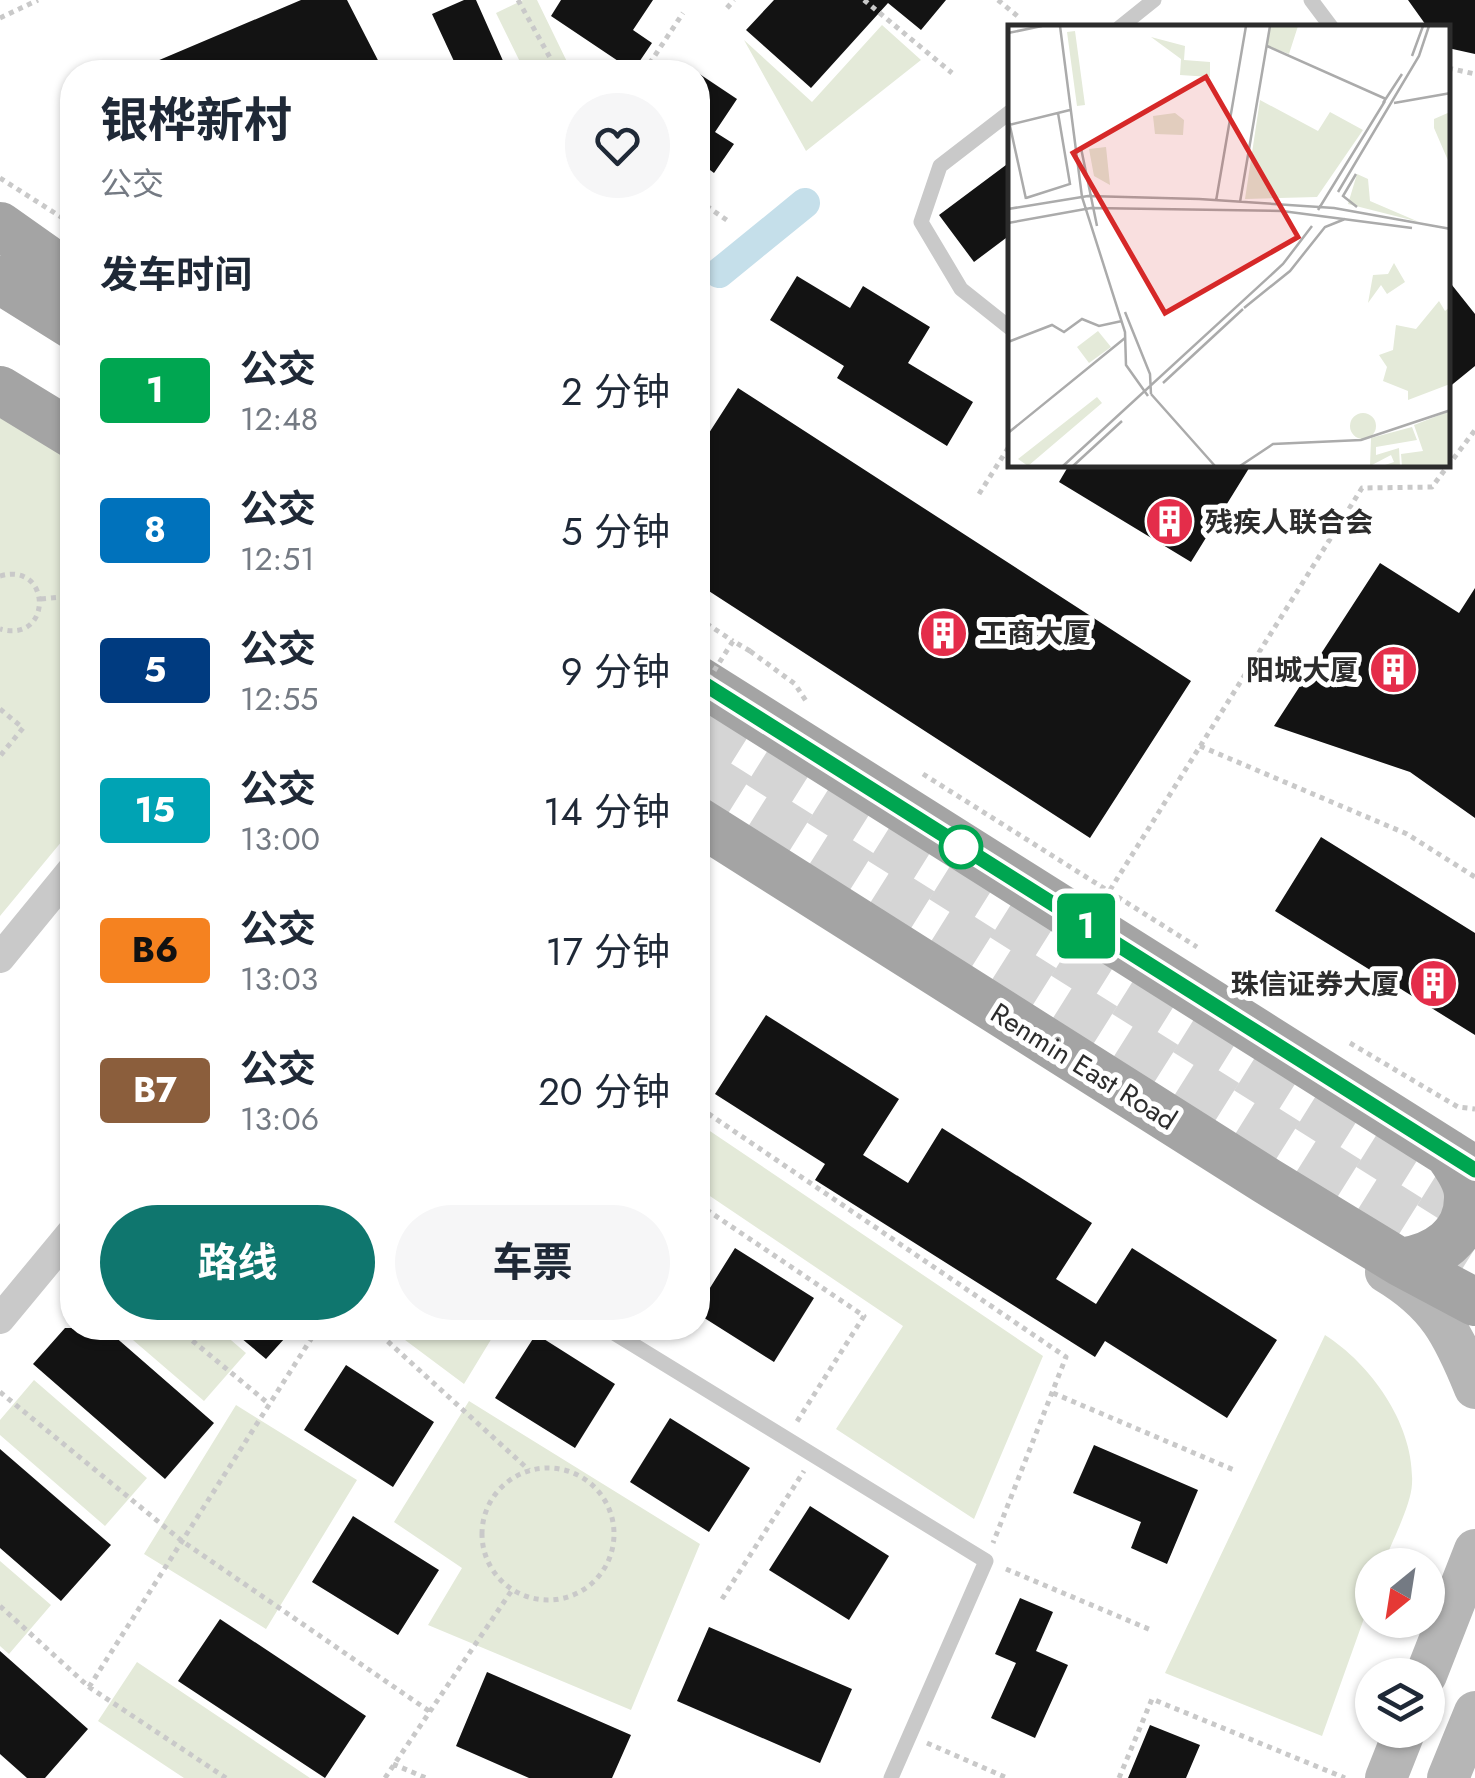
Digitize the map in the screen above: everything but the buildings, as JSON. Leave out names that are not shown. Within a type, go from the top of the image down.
[{"type":"main road","points":[[0,226],[60,268]]},
{"type":"main road","points":[[5,294],[60,319]]},
{"type":"main road","points":[[0,364],[60,400]]},
{"type":"main road","points":[[0,390],[60,427]]},
{"type":"main road","points":[[710,687],[1466,1157],[1468,1197],[1456,1236],[1434,1254],[1400,1262]]},
{"type":"main road","name":"Renmin East Road","points":[[710,830],[1250,1170],[1400,1262],[1475,1302]]},
{"type":"main road","points":[[1250,1170],[1300,1218],[1394,1277],[1435,1309],[1459,1348],[1475,1388]]},
{"type":"main road","points":[[1433,1658],[1475,1550]]},
{"type":"main road","points":[[1448,1778],[1475,1712]]},
{"type":"main road","points":[[1386,1778],[1398,1748]]},
{"type":"street","points":[[0,958],[60,885]]},
{"type":"street","points":[[0,1319],[60,1246]]},
{"type":"lane","points":[[1123,25],[1154,0]]},
{"type":"lane","points":[[1311,0],[1330,25]]},
{"type":"lane","points":[[1008,114],[940,166],[921,222],[961,290],[1008,326]]},
{"type":"lane","points":[[626,1340],[986,1561],[891,1778]]},
{"type":"path","points":[[0,18],[38,0]]},
{"type":"path","points":[[518,0],[551,60]]},
{"type":"path","points":[[727,8],[734,0]]},
{"type":"path","points":[[864,0],[952,73]]},
{"type":"path","points":[[998,0],[1022,20]]},
{"type":"path","points":[[652,60],[683,13]]},
{"type":"path","points":[[1450,68],[1475,74]]},
{"type":"path","points":[[0,178],[60,216]]},
{"type":"path","points":[[710,208],[728,220]]},
{"type":"path","points":[[1450,464],[1475,430]]},
{"type":"path","points":[[980,494],[1008,448]]},
{"type":"path","points":[[1110,890],[1362,488],[1432,488],[1447,468]]},
{"type":"path","points":[[0,576],[24,576],[40,599],[36,618],[29,625],[11,632],[0,629]]},
{"type":"path","points":[[40,599],[60,597]]},
{"type":"path","points":[[710,626],[795,684],[810,706]]},
{"type":"path","points":[[710,677],[733,641]]},
{"type":"path","points":[[0,709],[23,728],[0,756]]},
{"type":"path","points":[[1200,746],[1408,834],[1475,877]]},
{"type":"path","points":[[710,1115],[1066,1356],[986,1561],[1151,1630]]},
{"type":"path","points":[[710,1212],[864,1316],[786,1438]]},
{"type":"path","points":[[192,1340],[269,1404]]},
{"type":"path","points":[[89,1687],[310,1340]]},
{"type":"path","points":[[386,1340],[529,1470]]},
{"type":"path","points":[[0,1392],[182,1541],[429,1711]]},
{"type":"path","points":[[1052,1392],[1234,1470]]},
{"type":"path","points":[[722,1599],[814,1455]]},
{"type":"path","points":[[551,1468],[572,1472],[591,1484],[605,1501],[613,1522],[613,1544],[607,1565],[593,1582],[575,1594],[542,1599],[512,1590],[496,1575],[485,1556],[481,1535],[484,1513],[494,1494],[510,1479],[529,1470],[551,1468]]},
{"type":"path","points":[[385,1778],[512,1590]]},
{"type":"path","points":[[0,1606],[89,1687],[226,1778]]},
{"type":"path","points":[[1119,1778],[1152,1699],[1345,1778]]},
{"type":"path","points":[[909,1735],[1007,1778]]},
{"type":"path","points":[[393,1764],[426,1778]]},
{"type":"green space","points":[[523,0],[537,0],[566,60],[519,60],[496,13]]},
{"type":"green space","points":[[882,25],[921,60],[806,151],[744,40],[812,102]]},
{"type":"green space","points":[[0,411],[60,448],[60,844],[0,916]]},
{"type":"green space","points":[[710,1131],[1043,1356],[974,1519],[836,1429],[903,1326],[710,1196]]},
{"type":"green space","points":[[1325,1335],[1359,1363],[1387,1399],[1406,1440],[1412,1484],[1390,1548],[1355,1548],[1357,1638],[1322,1736],[1165,1673]]},
{"type":"green space","points":[[133,1340],[231,1340],[246,1353],[204,1401]]},
{"type":"green space","points":[[405,1340],[491,1340],[464,1384]]},
{"type":"green space","points":[[34,1380],[147,1478],[105,1526],[0,1435],[0,1420]]},
{"type":"green space","points":[[469,1401],[700,1544],[631,1710],[428,1625],[462,1568],[394,1522]]},
{"type":"green space","points":[[236,1405],[357,1480],[266,1629],[144,1554]]},
{"type":"green space","points":[[0,1561],[51,1605],[9,1654],[0,1646]]},
{"type":"green space","points":[[137,1662],[310,1778],[184,1778],[98,1721]]},
{"type":"waterway","points":[[719,273],[805,203]]},
{"type":"tunnel","points":[[710,734],[1475,1213]]},
{"type":"tunnel","points":[[710,779],[1475,1260]]},
{"type":"bus line","name":"1","points":[[710,687],[1475,1170]]},
{"type":"place","name":"残疾人联合会","points":[[1170,522]]},
{"type":"place","name":"工商大厦","points":[[944,633]]},
{"type":"place","name":"阳城大厦","points":[[1393,670]]},
{"type":"place","name":"珠信证券大厦","points":[[1434,984]]}]
